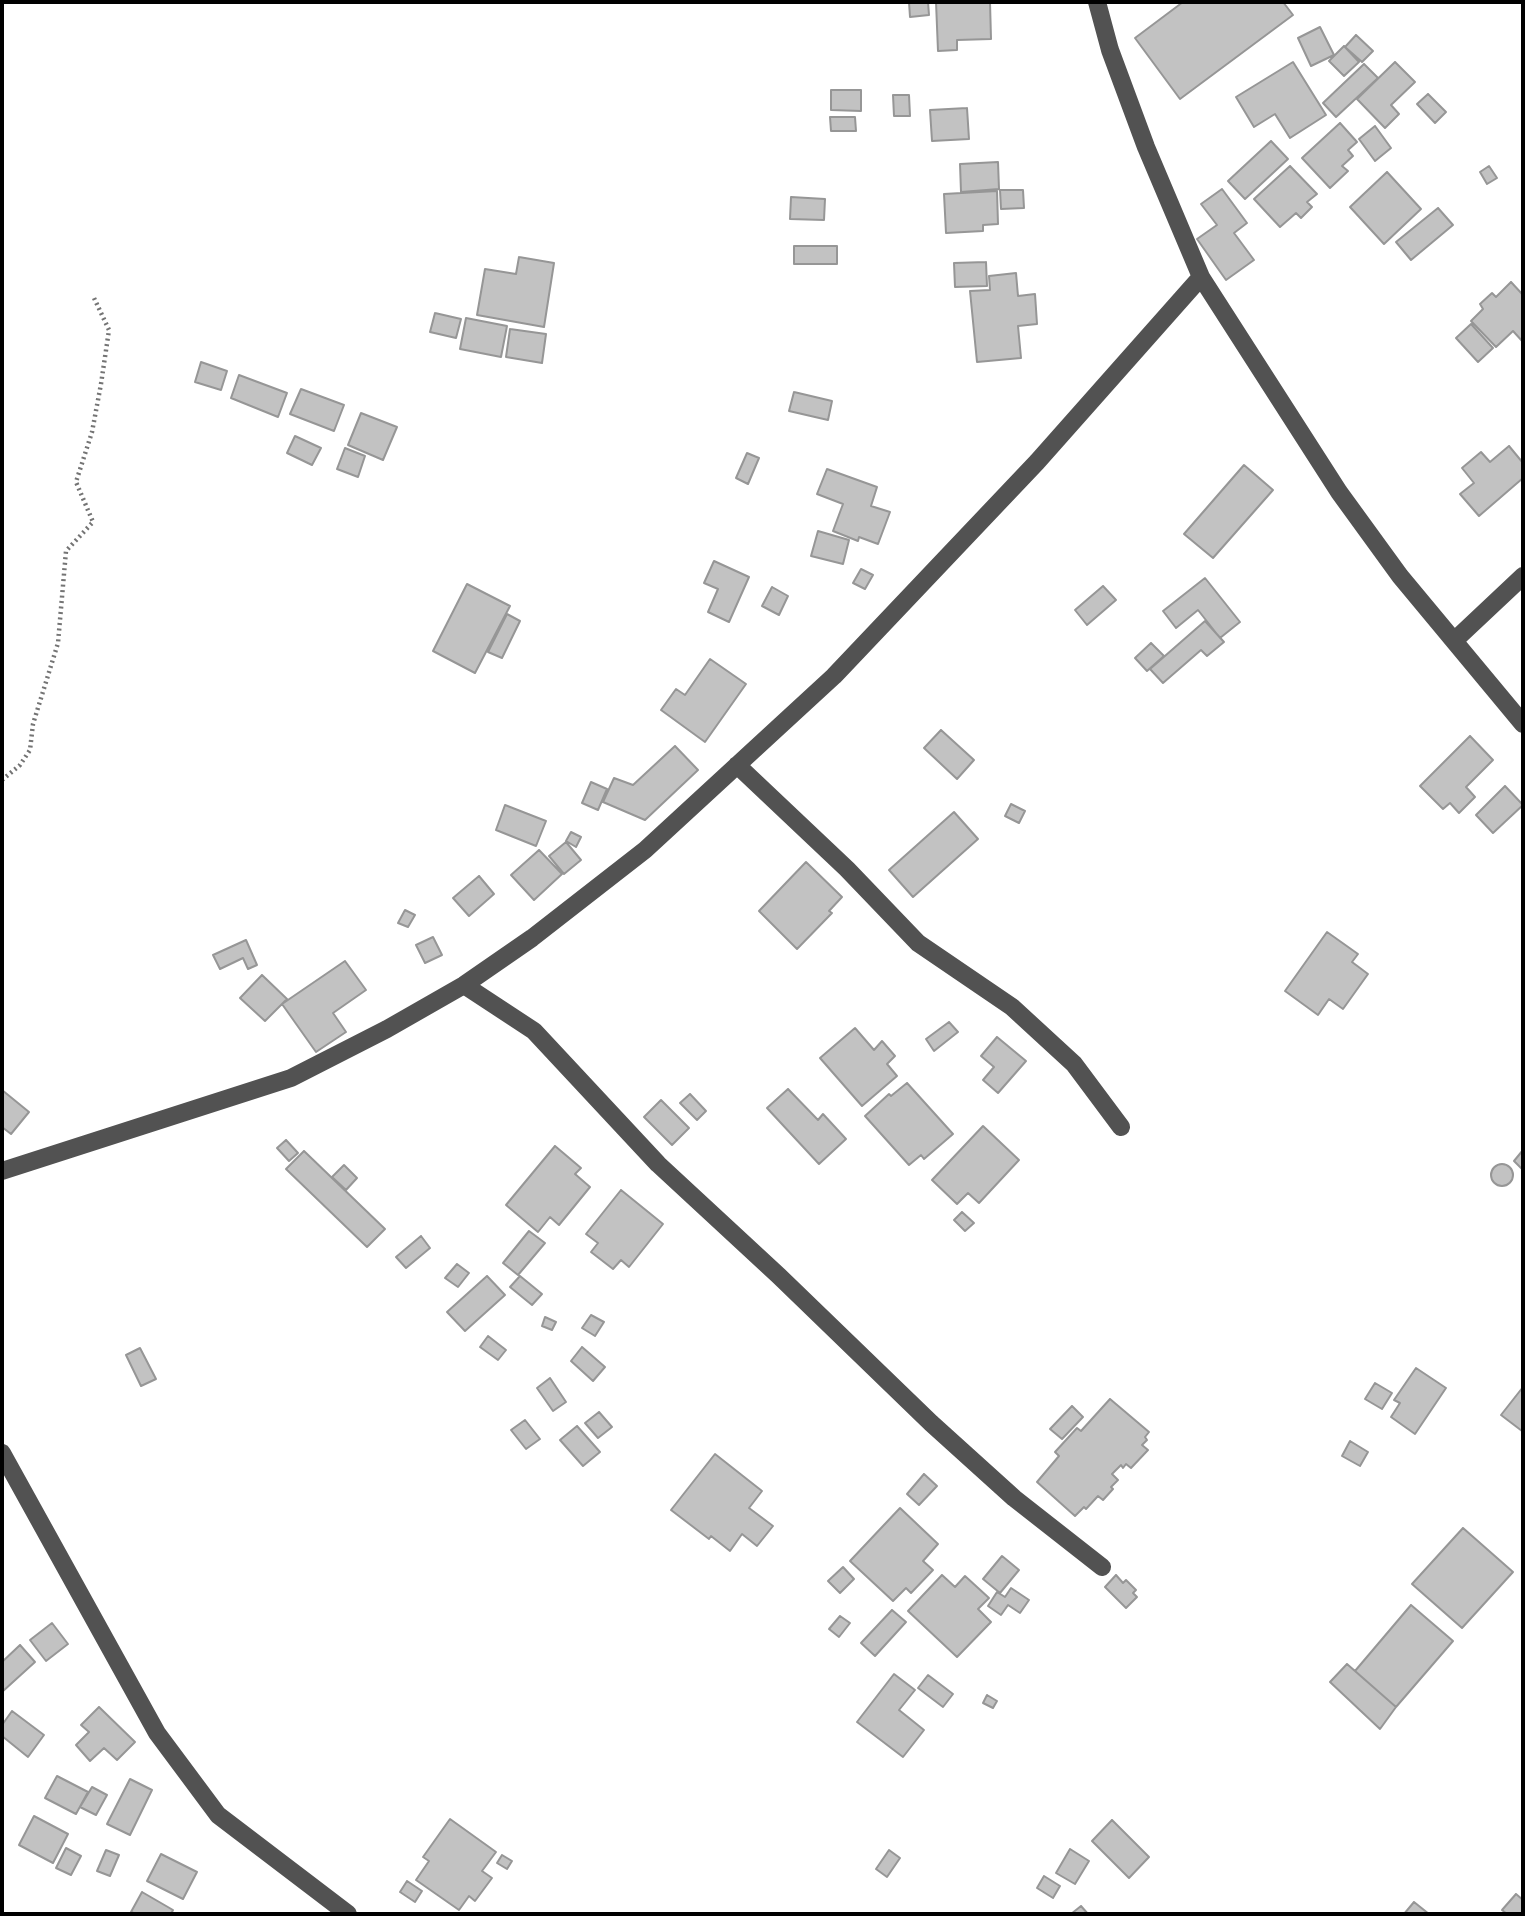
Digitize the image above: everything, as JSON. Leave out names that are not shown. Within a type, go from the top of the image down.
[{"type":"street","points":[[1097,2],[1110,50],[1146,147],[1201,277],[1339,492],[1400,576],[1523,724]]},
{"type":"street","points":[[2,1171],[291,1078],[387,1029],[464,985],[532,938],[645,850],[834,676],[1038,463],[1201,277]]},
{"type":"street","points":[[1455,640],[1523,576]]},
{"type":"street","points":[[737,765],[847,869],[918,943],[1012,1007],[1056,1048],[1074,1065],[1121,1127]]},
{"type":"street","points":[[464,985],[534,1031],[658,1164],[799,1294],[931,1423],[1014,1498],[1102,1567]]},
{"type":"street","points":[[2,1452],[157,1733],[218,1815],[348,1914]]},
{"type":"path","points":[[2,780],[20,765],[30,750],[33,724],[58,642],[66,551],[93,522],[76,482],[92,432],[109,330],[94,298]]},
{"type":"building","points":[[909,2],[928,2],[929,15],[910,17]]},
{"type":"building","points":[[936,2],[990,2],[991,39],[957,40],[957,50],[938,51]]},
{"type":"building","points":[[1183,2],[1283,2],[1293,15],[1180,99],[1135,38]]},
{"type":"building","points":[[1320,27],[1334,55],[1311,66],[1298,38]]},
{"type":"building","points":[[1356,35],[1373,51],[1362,62],[1345,47]]},
{"type":"building","points":[[1344,46],[1359,62],[1344,76],[1329,61]]},
{"type":"building","points":[[1293,62],[1326,115],[1290,138],[1275,114],[1254,127],[1236,97]]},
{"type":"building","points":[[1395,62],[1415,82],[1391,105],[1399,114],[1385,128],[1357,99]]},
{"type":"building","points":[[1364,64],[1378,78],[1336,117],[1323,103]]},
{"type":"building","points":[[831,90],[861,90],[861,111],[831,110]]},
{"type":"building","points":[[1428,94],[1446,112],[1435,123],[1417,104]]},
{"type":"building","points":[[893,95],[909,95],[910,116],[894,116]]},
{"type":"building","points":[[967,108],[969,139],[932,141],[930,110]]},
{"type":"building","points":[[830,117],[855,117],[856,131],[831,131]]},
{"type":"building","points":[[1340,123],[1357,142],[1348,150],[1353,156],[1342,166],[1348,171],[1330,188],[1302,158]]},
{"type":"building","points":[[1375,126],[1391,148],[1375,161],[1359,139]]},
{"type":"building","points":[[1271,141],[1288,159],[1245,199],[1228,181]]},
{"type":"building","points":[[998,162],[999,189],[961,192],[960,164]]},
{"type":"building","points":[[1290,166],[1317,194],[1307,202],[1312,207],[1301,218],[1296,213],[1280,227],[1254,199]]},
{"type":"building","points":[[1489,166],[1497,178],[1487,184],[1480,172]]},
{"type":"building","points":[[1387,172],[1421,209],[1384,244],[1350,207]]},
{"type":"building","points":[[1222,189],[1247,223],[1234,233],[1254,260],[1226,280],[1197,239],[1217,225],[1201,204]]},
{"type":"building","points":[[1000,190],[1023,190],[1024,208],[1001,209]]},
{"type":"building","points":[[997,191],[998,224],[983,225],[983,231],[946,233],[944,194]]},
{"type":"building","points":[[791,197],[825,199],[824,220],[790,219]]},
{"type":"building","points":[[1438,208],[1453,225],[1411,260],[1396,242]]},
{"type":"building","points":[[794,246],[837,246],[837,264],[794,264]]},
{"type":"building","points":[[519,257],[554,263],[544,327],[477,315],[485,269],[516,274]]},
{"type":"building","points":[[986,262],[987,286],[955,287],[954,263]]},
{"type":"building","points":[[1016,273],[1018,296],[1035,294],[1037,324],[1018,326],[1021,358],[977,362],[970,291],[990,290],[989,276]]},
{"type":"building","points":[[1511,282],[1523,295],[1523,342],[1513,331],[1496,347],[1471,321],[1483,309],[1480,304],[1492,293],[1496,297]]},
{"type":"building","points":[[435,313],[461,319],[456,338],[430,332]]},
{"type":"building","points":[[466,318],[507,326],[501,357],[460,349]]},
{"type":"building","points":[[1471,324],[1493,348],[1478,362],[1456,338]]},
{"type":"building","points":[[510,329],[546,334],[542,363],[506,357]]},
{"type":"building","points":[[201,362],[227,371],[221,390],[195,382]]},
{"type":"building","points":[[239,375],[287,393],[278,417],[231,398]]},
{"type":"building","points":[[301,389],[344,405],[334,431],[290,414]]},
{"type":"building","points":[[794,392],[832,401],[828,420],[789,411]]},
{"type":"building","points":[[361,413],[397,427],[383,460],[348,445]]},
{"type":"building","points":[[295,436],[321,448],[312,465],[287,453]]},
{"type":"building","points":[[1509,446],[1523,463],[1523,478],[1479,516],[1460,494],[1474,483],[1462,468],[1481,452],[1490,462]]},
{"type":"building","points":[[345,448],[365,456],[358,477],[337,469]]},
{"type":"building","points":[[747,453],[759,458],[748,484],[736,478]]},
{"type":"building","points":[[1244,465],[1273,490],[1213,558],[1184,534]]},
{"type":"building","points":[[827,469],[877,487],[871,506],[890,512],[878,544],[859,537],[858,541],[833,531],[843,504],[817,494]]},
{"type":"building","points":[[818,531],[849,540],[843,564],[811,556]]},
{"type":"building","points":[[714,561],[749,577],[729,622],[708,612],[718,589],[704,583]]},
{"type":"building","points":[[861,569],[873,575],[865,589],[853,583]]},
{"type":"building","points":[[1205,578],[1240,622],[1220,638],[1198,610],[1176,628],[1163,611]]},
{"type":"building","points":[[467,584],[510,606],[475,673],[433,651]]},
{"type":"building","points":[[1103,586],[1116,600],[1087,625],[1075,610]]},
{"type":"building","points":[[772,587],[788,596],[779,615],[762,606]]},
{"type":"building","points":[[507,614],[520,621],[502,658],[488,652]]},
{"type":"building","points":[[1205,621],[1224,642],[1207,656],[1201,650],[1163,683],[1150,669]]},
{"type":"building","points":[[1151,643],[1164,656],[1147,671],[1135,658]]},
{"type":"building","points":[[710,659],[746,684],[705,742],[661,710],[676,689],[685,695]]},
{"type":"building","points":[[941,730],[974,760],[957,779],[924,748]]},
{"type":"building","points":[[1470,736],[1493,760],[1466,787],[1475,797],[1459,813],[1450,803],[1443,809],[1420,786]]},
{"type":"building","points":[[675,746],[698,770],[645,820],[603,802],[614,778],[633,785]]},
{"type":"building","points":[[591,782],[607,789],[598,810],[582,803]]},
{"type":"building","points":[[1505,786],[1523,805],[1493,833],[1476,815]]},
{"type":"building","points":[[1011,804],[1025,811],[1019,823],[1005,816]]},
{"type":"building","points":[[505,805],[546,821],[536,846],[496,830]]},
{"type":"building","points":[[954,812],[978,839],[913,897],[889,870]]},
{"type":"building","points":[[571,832],[581,837],[576,847],[566,841]]},
{"type":"building","points":[[566,842],[581,860],[564,874],[549,856]]},
{"type":"building","points":[[539,850],[562,874],[534,900],[511,875]]},
{"type":"building","points":[[806,862],[842,897],[829,911],[832,913],[797,949],[759,911]]},
{"type":"building","points":[[479,876],[494,894],[469,916],[453,898]]},
{"type":"building","points":[[405,910],[415,915],[408,927],[398,923]]},
{"type":"building","points":[[1327,932],[1358,954],[1352,962],[1368,974],[1343,1009],[1329,999],[1318,1015],[1285,991]]},
{"type":"building","points":[[433,937],[442,955],[425,963],[416,945]]},
{"type":"building","points":[[246,940],[257,965],[248,969],[243,958],[220,969],[213,955]]},
{"type":"building","points":[[345,961],[366,990],[333,1013],[346,1032],[316,1052],[282,1004]]},
{"type":"building","points":[[262,975],[287,999],[265,1021],[240,998]]},
{"type":"building","points":[[949,1022],[958,1032],[934,1051],[926,1039]]},
{"type":"building","points":[[855,1028],[874,1050],[882,1041],[895,1056],[887,1064],[897,1076],[862,1106],[820,1058]]},
{"type":"building","points":[[997,1037],[1026,1061],[998,1093],[983,1080],[994,1067],[981,1056]]},
{"type":"building","points":[[907,1083],[953,1134],[924,1159],[921,1155],[909,1165],[865,1116],[889,1094],[891,1096]]},
{"type":"building","points":[[788,1089],[818,1120],[823,1114],[846,1139],[819,1164],[767,1108]]},
{"type":"building","points":[[2,1090],[29,1112],[11,1134],[2,1127]]},
{"type":"building","points":[[690,1094],[706,1111],[697,1120],[680,1103]]},
{"type":"building","points":[[661,1100],[689,1128],[672,1145],[644,1117]]},
{"type":"building","points":[[983,1126],[1019,1160],[979,1203],[968,1193],[957,1204],[932,1180]]},
{"type":"building","points":[[286,1140],[298,1153],[289,1161],[277,1148]]},
{"type":"building","points":[[555,1146],[581,1168],[575,1174],[590,1187],[559,1225],[550,1217],[538,1232],[506,1205]]},
{"type":"building","points":[[1523,1150],[1523,1170],[1514,1161]]},
{"type":"building","points":[[304,1151],[385,1229],[367,1247],[286,1169]]},
{"type":"building","points":[[1498,1164],[1506,1164],[1513,1171],[1513,1179],[1506,1186],[1498,1186],[1491,1179],[1491,1171]]},
{"type":"building","points":[[344,1165],[357,1178],[346,1190],[332,1177]]},
{"type":"building","points":[[621,1190],[663,1224],[629,1267],[621,1260],[613,1269],[591,1252],[598,1243],[586,1234]]},
{"type":"building","points":[[962,1212],[974,1223],[965,1231],[954,1220]]},
{"type":"building","points":[[529,1231],[545,1243],[518,1275],[503,1263]]},
{"type":"building","points":[[421,1236],[430,1248],[406,1268],[396,1257]]},
{"type":"building","points":[[457,1264],[469,1273],[458,1287],[445,1278]]},
{"type":"building","points":[[487,1276],[505,1295],[465,1331],[447,1312]]},
{"type":"building","points":[[520,1276],[542,1294],[532,1305],[510,1287]]},
{"type":"building","points":[[591,1315],[604,1322],[595,1336],[582,1328]]},
{"type":"building","points":[[545,1317],[556,1322],[552,1330],[542,1326]]},
{"type":"building","points":[[488,1336],[506,1350],[498,1360],[480,1347]]},
{"type":"building","points":[[582,1347],[605,1367],[593,1381],[571,1361]]},
{"type":"building","points":[[140,1348],[156,1379],[141,1386],[126,1355]]},
{"type":"building","points":[[1416,1368],[1446,1388],[1415,1434],[1391,1417],[1400,1403],[1394,1400]]},
{"type":"building","points":[[550,1378],[566,1402],[553,1411],[537,1388]]},
{"type":"building","points":[[1375,1383],[1392,1393],[1382,1409],[1365,1399]]},
{"type":"building","points":[[1523,1387],[1523,1429],[1522,1431],[1501,1415]]},
{"type":"building","points":[[1110,1399],[1149,1432],[1142,1445],[1148,1450],[1131,1468],[1126,1464],[1123,1468],[1121,1465],[1112,1474],[1118,1480],[1111,1487],[1113,1489],[1103,1500],[1098,1496],[1075,1516],[1037,1482],[1059,1456],[1055,1452],[1077,1428],[1081,1431]]},
{"type":"building","points":[[1072,1406],[1083,1417],[1062,1439],[1050,1429]]},
{"type":"building","points":[[599,1412],[612,1427],[598,1438],[585,1423]]},
{"type":"building","points":[[525,1420],[540,1439],[526,1449],[511,1430]]},
{"type":"building","points":[[577,1426],[600,1452],[583,1466],[560,1440]]},
{"type":"building","points":[[1350,1441],[1368,1452],[1360,1466],[1342,1456]]},
{"type":"building","points":[[715,1454],[762,1491],[749,1508],[773,1526],[757,1546],[742,1534],[730,1551],[711,1536],[709,1539],[671,1510]]},
{"type":"building","points":[[924,1474],[937,1486],[919,1505],[907,1494]]},
{"type":"building","points":[[900,1508],[938,1544],[923,1561],[933,1570],[911,1593],[906,1588],[893,1601],[850,1561]]},
{"type":"building","points":[[1463,1528],[1513,1572],[1462,1628],[1412,1584]]},
{"type":"building","points":[[1002,1556],[1019,1570],[1000,1593],[983,1579]]},
{"type":"building","points":[[843,1567],[854,1579],[840,1593],[828,1581]]},
{"type":"building","points":[[942,1575],[955,1587],[965,1576],[989,1598],[978,1609],[991,1622],[957,1657],[908,1611]]},
{"type":"building","points":[[1116,1575],[1123,1583],[1126,1580],[1136,1590],[1133,1593],[1137,1597],[1126,1608],[1105,1587]]},
{"type":"building","points":[[1011,1588],[1029,1600],[1020,1613],[1008,1605],[1001,1615],[988,1606],[997,1592],[1005,1597]]},
{"type":"building","points":[[1411,1605],[1453,1641],[1396,1707],[1355,1671]]},
{"type":"building","points":[[892,1610],[906,1622],[875,1656],[861,1643]]},
{"type":"building","points":[[840,1616],[850,1623],[839,1637],[829,1629]]},
{"type":"building","points":[[52,1623],[68,1644],[46,1661],[30,1640]]},
{"type":"building","points":[[20,1645],[35,1662],[2,1692],[2,1662]]},
{"type":"building","points":[[1347,1664],[1396,1707],[1380,1729],[1330,1682]]},
{"type":"building","points":[[894,1674],[915,1690],[899,1710],[924,1730],[903,1757],[857,1722]]},
{"type":"building","points":[[928,1675],[953,1694],[943,1707],[918,1688]]},
{"type":"building","points":[[987,1695],[997,1701],[993,1708],[983,1703]]},
{"type":"building","points":[[99,1707],[135,1742],[117,1760],[104,1748],[90,1761],[76,1745],[89,1732],[81,1725]]},
{"type":"building","points":[[12,1711],[44,1735],[28,1757],[2,1736],[2,1725]]},
{"type":"building","points":[[57,1776],[88,1792],[76,1814],[45,1798]]},
{"type":"building","points":[[130,1779],[152,1790],[130,1835],[107,1824]]},
{"type":"building","points":[[92,1787],[107,1795],[96,1815],[80,1807]]},
{"type":"building","points":[[34,1816],[68,1834],[53,1863],[19,1845]]},
{"type":"building","points":[[450,1819],[496,1852],[482,1871],[492,1878],[475,1901],[469,1896],[459,1910],[416,1880],[429,1861],[423,1857]]},
{"type":"building","points":[[1112,1820],[1149,1857],[1129,1878],[1092,1841]]},
{"type":"building","points":[[66,1848],[81,1856],[71,1875],[56,1868]]},
{"type":"building","points":[[1070,1849],[1089,1861],[1075,1884],[1056,1873]]},
{"type":"building","points":[[106,1850],[119,1855],[110,1876],[97,1871]]},
{"type":"building","points":[[889,1850],[900,1858],[887,1877],[876,1869]]},
{"type":"building","points":[[161,1854],[197,1872],[183,1899],[147,1881]]},
{"type":"building","points":[[502,1855],[512,1861],[507,1869],[497,1863]]},
{"type":"building","points":[[1044,1876],[1060,1886],[1053,1898],[1037,1888]]},
{"type":"building","points":[[407,1881],[422,1891],[415,1902],[400,1892]]},
{"type":"building","points":[[142,1892],[173,1910],[171,1914],[131,1912]]},
{"type":"building","points":[[1516,1894],[1523,1900],[1523,1914],[1507,1914],[1502,1910]]},
{"type":"building","points":[[1414,1902],[1429,1914],[1404,1914]]},
{"type":"building","points":[[1081,1906],[1088,1914],[1071,1914]]}]
